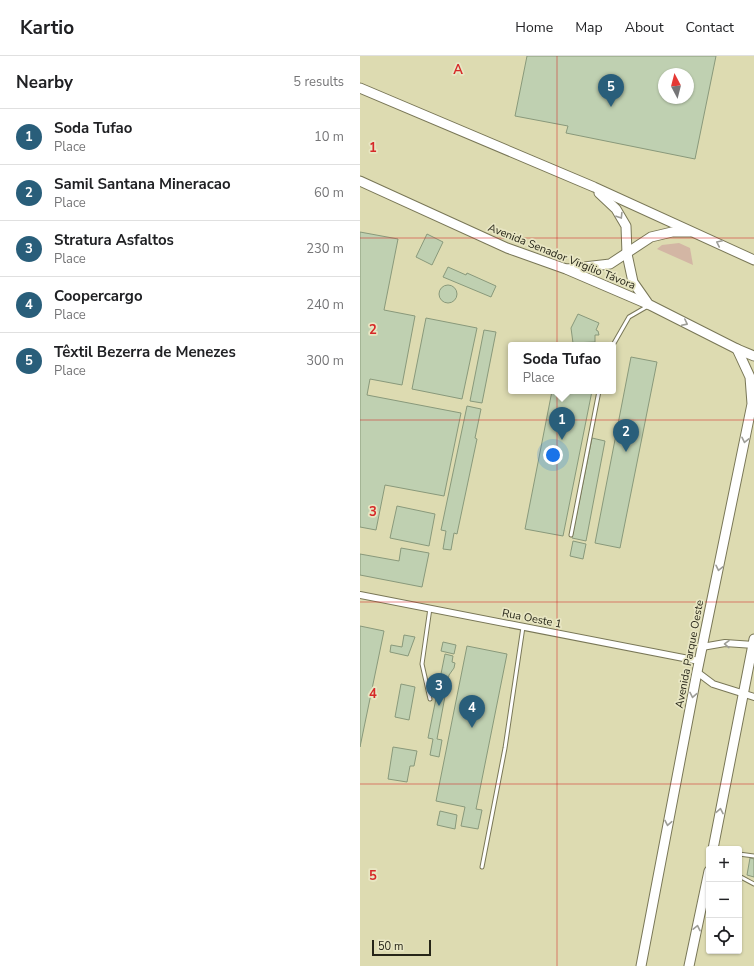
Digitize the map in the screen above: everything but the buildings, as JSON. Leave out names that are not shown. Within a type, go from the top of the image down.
[{"type":"street","points":[[360,88],[594,187],[754,260]]},
{"type":"street","name":"Avenida Senador Virgílio Távora","points":[[360,181],[507,248],[566,269],[650,305],[737,349],[754,356]]},
{"type":"street","points":[[594,187],[616,209],[626,226],[627,254],[633,282],[650,305]]},
{"type":"street","points":[[566,269],[610,264],[652,237],[672,232],[694,232]]},
{"type":"street","name":"Avenida Parque Oeste","points":[[641,966],[697,672],[752,404],[750,377],[737,349]]},
{"type":"street","name":"Rua Oeste 1","points":[[360,595],[699,662]]},
{"type":"street","points":[[702,647],[725,643],[754,643],[714,846]]},
{"type":"street","points":[[697,672],[713,684],[754,697]]},
{"type":"street","points":[[689,966],[707,882]]},
{"type":"lane","points":[[615,342],[629,317],[650,305]]},
{"type":"lane","points":[[571,535],[598,394]]},
{"type":"lane","points":[[430,608],[422,664],[430,699]]},
{"type":"lane","points":[[482,867],[505,748],[523,627]]},
{"type":"lane","points":[[742,854],[754,856]]},
{"type":"lane","points":[[742,878],[754,884]]},
{"type":"shaded area","points":[[360,56],[754,56],[754,966],[360,966]]},
{"type":"shaded area","points":[[679,243],[690,248],[693,265],[657,249],[662,245]]},
{"type":"place","name":"Têxtil Bezerra de Menezes","points":[[611,107]]},
{"type":"place","name":"Soda Tufao","points":[[562,440]]},
{"type":"place","name":"Samil Santana Mineracao","points":[[626,452]]},
{"type":"place","name":"Stratura Asfaltos","points":[[439,706]]},
{"type":"place","name":"Coopercargo","points":[[472,728]]}]
